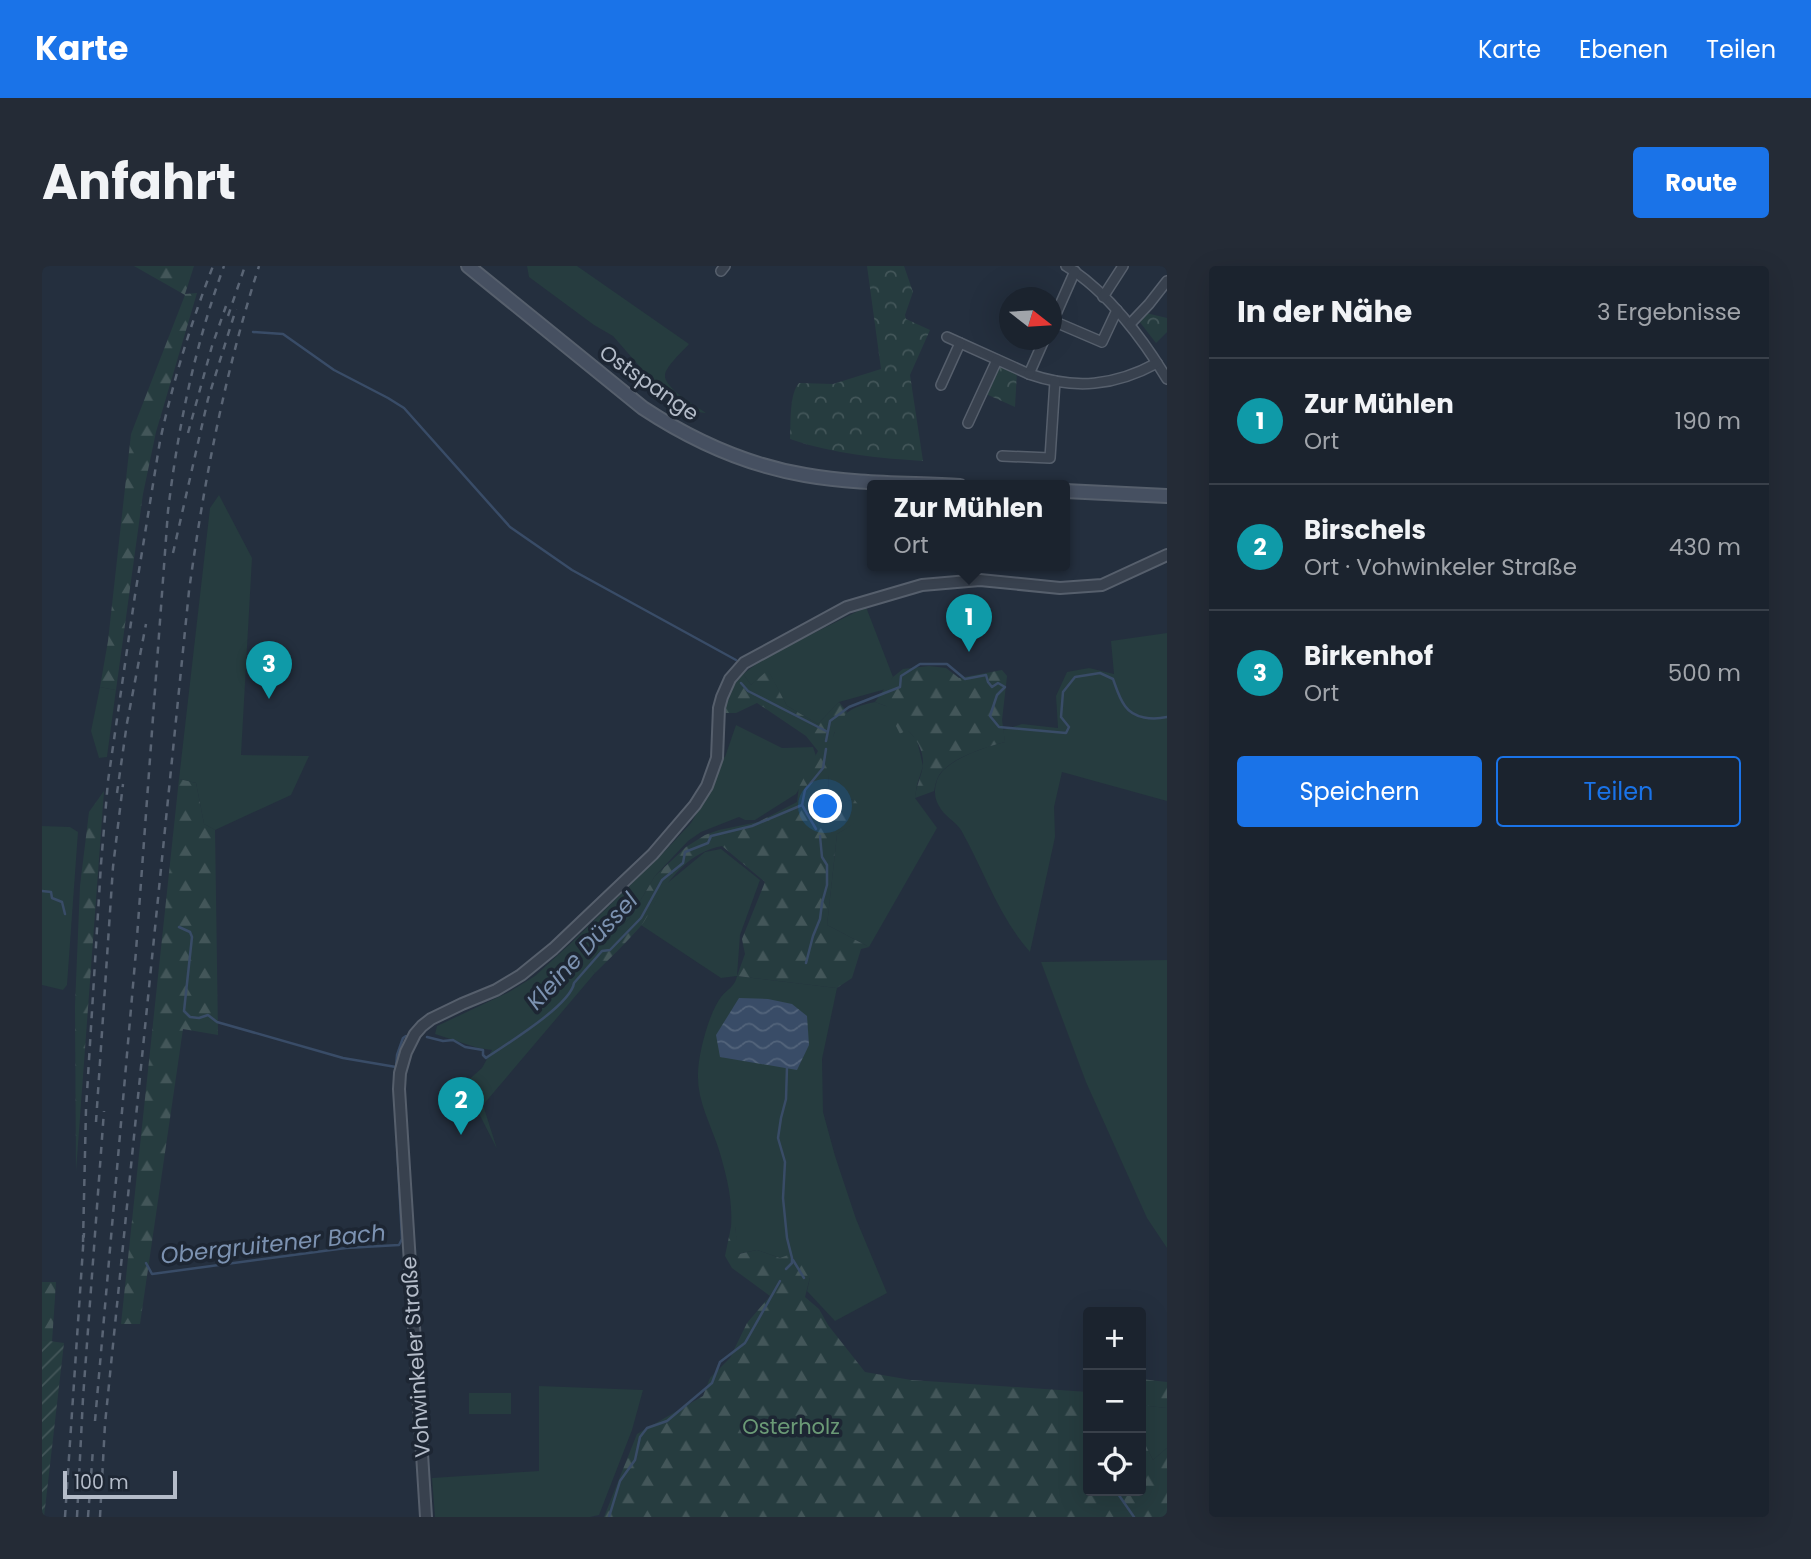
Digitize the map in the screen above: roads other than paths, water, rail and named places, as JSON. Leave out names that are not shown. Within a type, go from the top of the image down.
[{"type":"main road","name":"Ostspange","points":[[468,266],[643,408],[673,427],[712,447],[751,462],[806,475],[867,481]]},
{"type":"main road","points":[[1070,491],[1167,496]]},
{"type":"street","points":[[1103,297],[1123,266]]},
{"type":"street","points":[[1062,293],[1070,269],[1130,324],[1167,379]]},
{"type":"street","points":[[1130,324],[1167,281]]},
{"type":"street","points":[[1062,326],[1102,342],[1117,310]]},
{"type":"street","points":[[947,337],[1029,374],[1055,382],[1091,384],[1111,381],[1133,375],[1157,363]]},
{"type":"street","points":[[941,385],[960,343]]},
{"type":"street","points":[[1029,374],[1040,350]]},
{"type":"street","points":[[968,423],[997,360]]},
{"type":"street","points":[[1002,456],[1050,458],[1055,382]]},
{"type":"street","name":"Vohwinkeler Straße","points":[[426,1517],[399,1089],[404,1059],[417,1031],[429,1020],[496,990],[521,975],[553,949],[661,845],[695,805],[707,786],[717,758],[722,697],[736,670],[753,657],[847,607],[922,585],[980,580],[1071,589],[1102,585],[1167,555]]},
{"type":"water","points":[[739,998],[768,999],[792,1004],[807,1016],[809,1045],[797,1070],[720,1057],[716,1035]]},
{"type":"waterway","points":[[253,332],[283,334],[334,370],[404,408],[510,527],[572,570],[736,660]]},
{"type":"waterway","name":"Kleine Düssel","points":[[826,741],[830,721],[849,707],[900,687],[901,676],[920,664],[947,664],[965,679],[986,675],[992,687],[998,683],[1005,687],[997,695],[990,716],[999,727],[1066,733],[1069,727],[1061,717],[1063,692],[1075,677],[1100,673],[1113,679],[1123,703],[1133,714],[1150,718],[1167,717]]},
{"type":"waterway","points":[[741,683],[748,691],[826,731]]},
{"type":"waterway","name":"Kleine Düssel","points":[[427,1037],[443,1041],[453,1040],[465,1047],[483,1050],[486,1058],[536,1024],[562,1002],[574,983],[602,951],[610,950],[641,918],[662,880],[683,863],[685,852],[708,843],[711,836],[752,826],[802,805],[805,790],[823,768],[826,749]]},
{"type":"waterway","points":[[802,805],[816,829]]},
{"type":"waterway","points":[[806,963],[827,885],[827,865],[822,857],[820,836]]},
{"type":"waterway","name":"Kleine Düssel","points":[[42,891],[51,892],[52,898],[62,902],[65,914]]},
{"type":"waterway","name":"Kleine Düssel","points":[[179,927],[190,932],[192,937],[184,1011],[190,1017],[208,1015],[217,1022],[343,1058],[396,1067],[397,1055],[406,1036]]},
{"type":"waterway","points":[[786,1269],[792,1263],[792,1258],[783,1198],[785,1162],[778,1138],[786,1099],[787,1067]]},
{"type":"waterway","name":"Obergruitener Bach","points":[[146,1263],[152,1274],[346,1248],[399,1245],[402,1239],[397,1144]]},
{"type":"waterway","points":[[793,1260],[804,1278]]},
{"type":"waterway","points":[[609,1517],[620,1481],[635,1460],[640,1437],[647,1428],[667,1421],[712,1383],[720,1362],[745,1343],[780,1281]]},
{"type":"waterway","points":[[1119,1496],[1134,1517]]},
{"type":"railway","points":[[83,1242],[86,1109],[108,781],[160,441],[183,352],[213,266]]},
{"type":"railway","points":[[95,1421],[136,951],[168,511],[189,387],[204,326],[224,266]]},
{"type":"railway","points":[[228,316],[245,266]]},
{"type":"railway","points":[[100,1517],[105,1424],[189,591],[217,427],[259,266]]},
{"type":"railway","points":[[188,433],[226,306]]},
{"type":"railway","points":[[173,553],[208,399],[236,309]]},
{"type":"railway","points":[[117,793],[146,624]]},
{"type":"railway","points":[[96,1122],[113,867],[123,784]]},
{"type":"railway","points":[[77,1517],[104,1111]]},
{"type":"railway","points":[[65,1517],[84,1233]]},
{"type":"railway","points":[[88,1517],[93,1449]]},
{"type":"place","name":"Zur Mühlen","points":[[969,652]]},
{"type":"place","name":"Birkenhof","points":[[269,699]]},
{"type":"place","name":"Birschels","points":[[461,1135]]},
{"type":"park label","name":"Osterholz","points":[[791,1427]]}]
